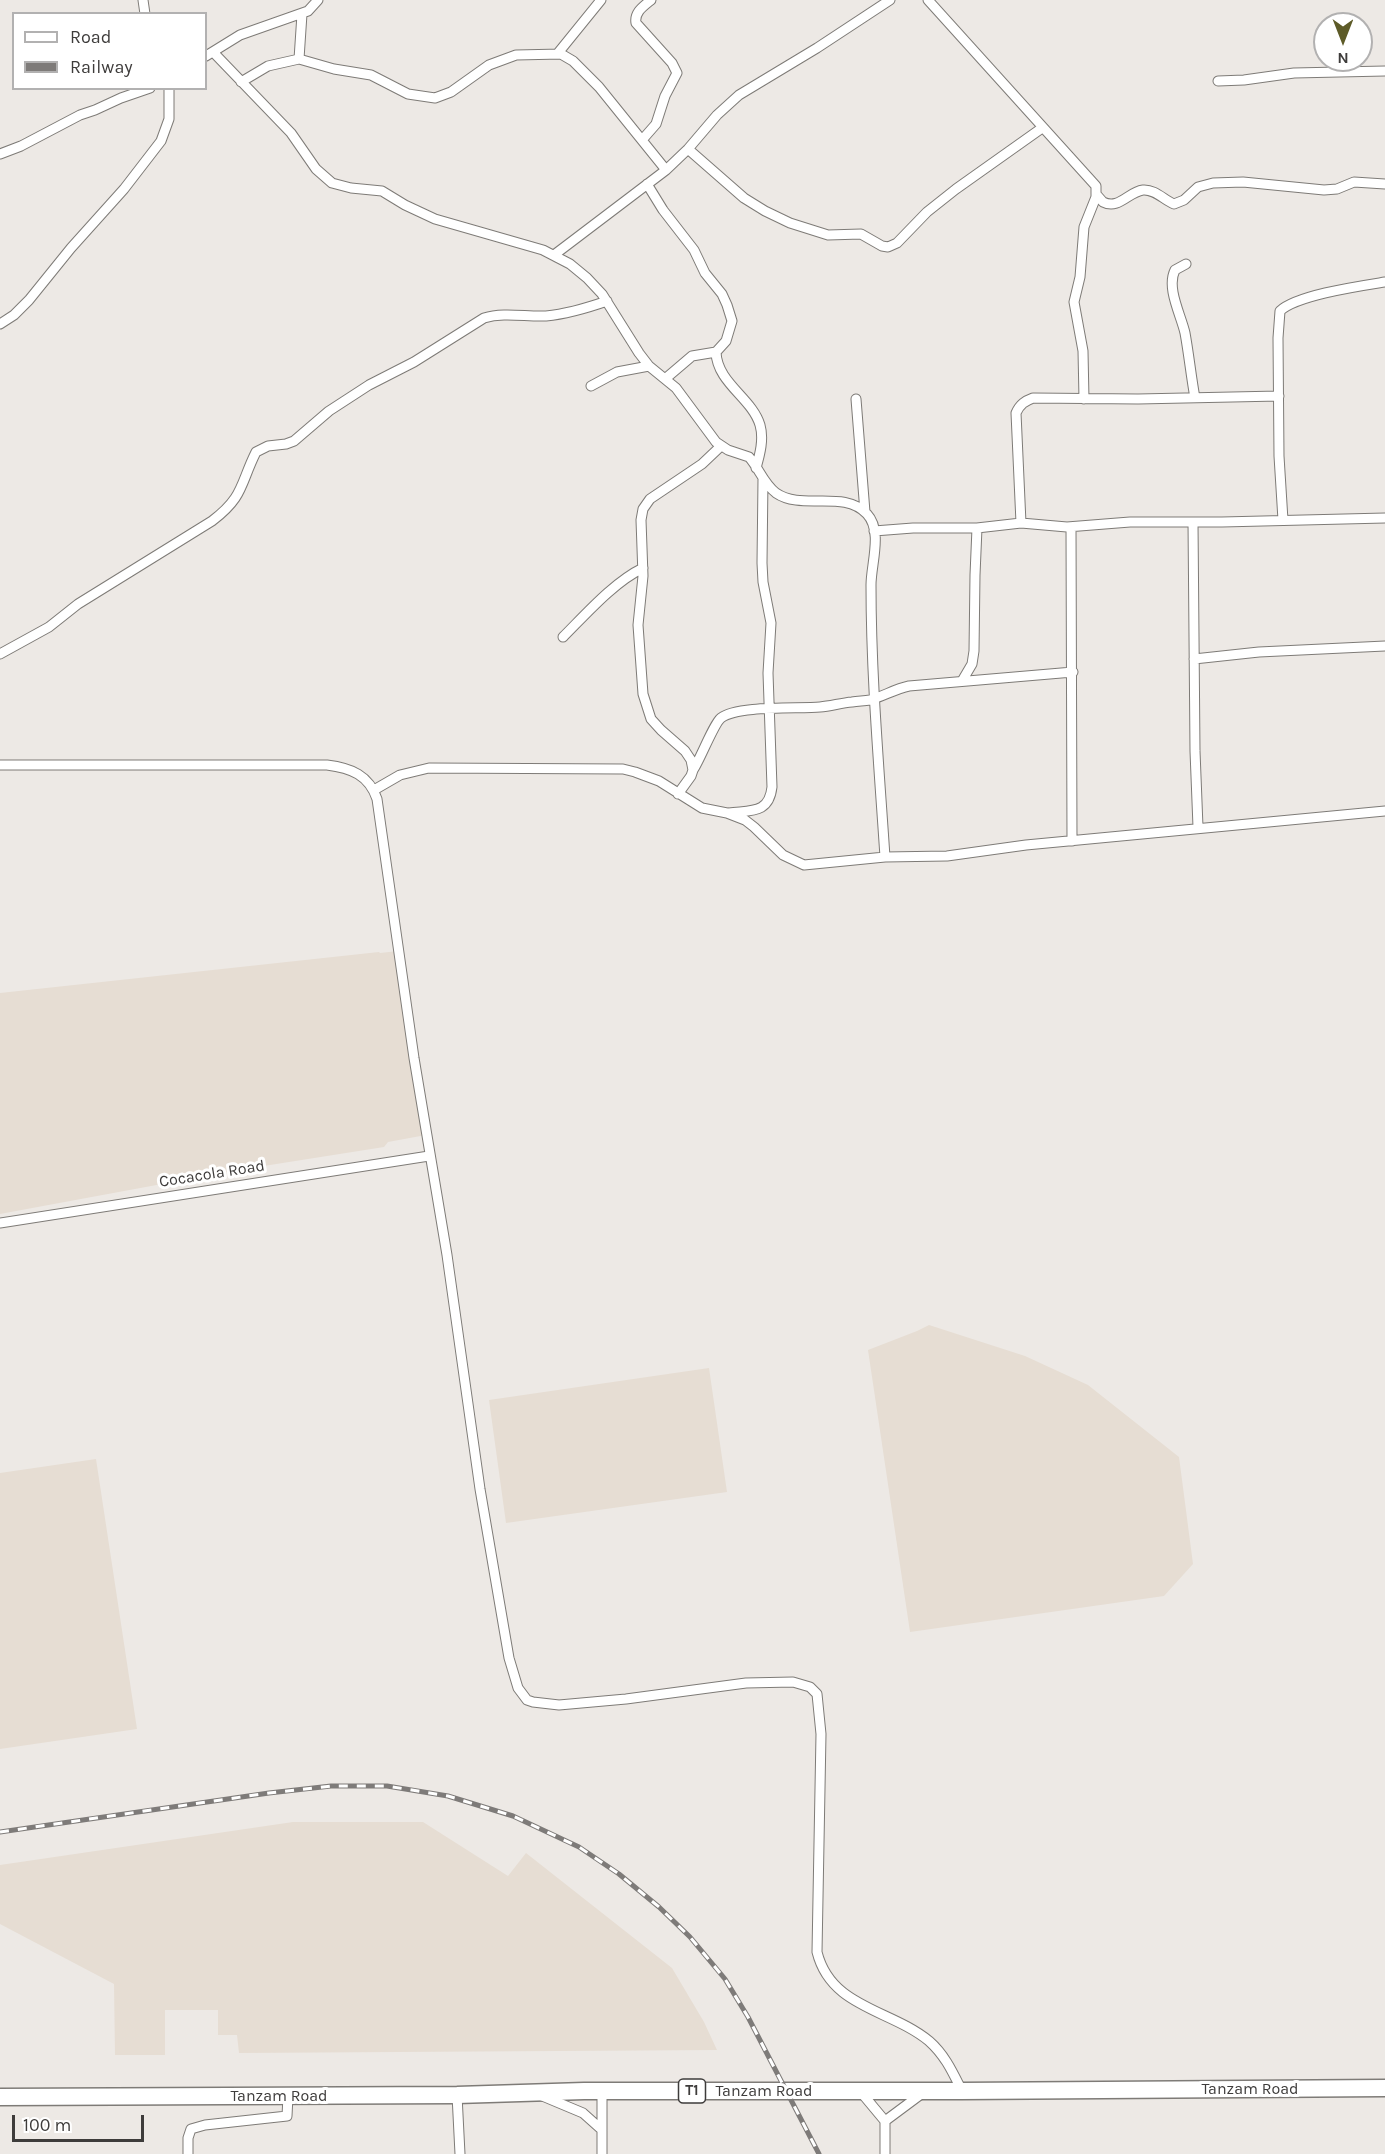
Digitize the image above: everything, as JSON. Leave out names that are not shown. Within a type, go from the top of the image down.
[{"type":"highway","name":"Tanzam Road","points":[[0,2097],[457,2095],[602,2091],[1385,2088]]},
{"type":"street","points":[[318,0],[302,14],[240,34],[208,54],[241,82],[291,134],[316,169],[332,183],[351,188],[382,191],[435,219],[554,255],[570,264],[587,278],[607,301],[649,366],[685,399],[721,446],[748,457],[763,479],[783,496],[792,499],[844,502],[865,512],[870,517],[874,531],[871,579],[873,699],[885,857]]},
{"type":"street","points":[[558,53],[601,0]]},
{"type":"street","points":[[642,140],[658,119],[665,96],[677,73],[672,63],[636,23],[638,13],[651,0]]},
{"type":"street","points":[[554,255],[666,170],[688,149],[717,115],[739,95],[890,0]]},
{"type":"street","points":[[928,0],[1097,189],[1084,227],[1080,277],[1074,302],[1083,351],[1084,399]]},
{"type":"street","points":[[299,59],[302,14]]},
{"type":"street","points":[[241,82],[267,66],[299,59],[334,69],[371,75],[408,94],[427,98],[444,96],[478,71],[516,55],[558,53],[566,56],[581,68],[666,170]]},
{"type":"street","points":[[1218,81],[1294,73],[1385,71]]},
{"type":"street","points":[[0,154],[21,146],[84,113],[144,90]]},
{"type":"street","points":[[0,324],[14,315],[29,300],[161,141],[169,119],[169,90]]},
{"type":"street","points":[[688,149],[744,198],[765,211],[828,235],[861,234],[888,247],[897,243],[927,213],[956,189],[1042,128]]},
{"type":"street","points":[[1096,194],[1102,202],[1112,204],[1125,200],[1137,192],[1150,190],[1174,204],[1184,200],[1198,187],[1213,183],[1243,182],[1324,190],[1337,189],[1354,182],[1385,184]]},
{"type":"street","points":[[647,184],[663,210],[694,250],[705,273],[728,304],[732,321],[726,341],[716,352],[692,356],[665,379]]},
{"type":"street","points":[[1186,264],[1175,270],[1172,279],[1177,307],[1186,335],[1195,398]]},
{"type":"street","points":[[1283,520],[1279,456],[1278,317],[1280,311],[1284,307],[1308,298],[1385,282]]},
{"type":"street","points":[[0,654],[49,627],[78,604],[212,521],[241,492],[256,452],[268,446],[294,441],[329,411],[377,380],[414,362],[484,318],[556,315],[574,312],[607,301]]},
{"type":"street","points":[[716,352],[718,364],[726,380],[759,423],[761,446],[756,468]]},
{"type":"street","points":[[591,386],[617,372],[649,366]]},
{"type":"street","points":[[1021,523],[1016,413],[1019,406],[1033,398],[1279,396]]},
{"type":"street","points":[[856,399],[865,512]]},
{"type":"street","points":[[693,771],[689,755],[655,724],[646,705],[638,625],[644,568],[640,520],[646,504],[702,464],[721,446]]},
{"type":"street","points":[[727,813],[761,808],[769,801],[772,787],[768,673],[771,622],[763,582],[763,479]]},
{"type":"street","points":[[874,531],[913,528],[977,528],[1021,523],[1071,527],[1130,522],[1385,518]]},
{"type":"street","points":[[1192,522],[1198,827]]},
{"type":"street","points":[[1071,527],[1072,841]]},
{"type":"street","points":[[962,681],[972,664],[974,651],[977,528]]},
{"type":"street","points":[[563,637],[603,598],[631,575],[644,568]]},
{"type":"street","points":[[1194,659],[1259,652],[1385,646]]},
{"type":"street","points":[[678,794],[693,771],[720,718],[733,713],[770,708],[820,707],[873,699],[901,688],[1073,672]]},
{"type":"street","points":[[0,765],[327,765],[344,767],[357,772],[374,790],[429,1156],[447,1255],[482,1499],[509,1658],[518,1688],[527,1700],[544,1705],[626,1700],[762,1682],[799,1683],[814,1690],[819,1699],[821,1734],[817,1952],[822,1968],[836,1988],[930,2042],[950,2067],[962,2091]]},
{"type":"street","points":[[374,790],[400,775],[429,768],[623,769],[659,781],[702,808],[727,813],[754,826],[783,855],[798,863],[811,865],[885,857],[947,856],[1008,847],[1198,827],[1385,811]]},
{"type":"street","name":"Cocacola Road","points":[[0,1223],[429,1156]]},
{"type":"street","points":[[602,2091],[602,2154]]},
{"type":"street","points":[[860,2091],[885,2121],[885,2154]]},
{"type":"street","points":[[885,2121],[926,2091]]},
{"type":"street","points":[[535,2093],[584,2113],[602,2130]]},
{"type":"street","points":[[457,2095],[459,2154]]},
{"type":"street","points":[[188,2154],[188,2138],[191,2129],[205,2125],[287,2116],[288,2096]]},
{"type":"shaded area","points":[[398,951],[426,1135],[388,1142],[384,1147],[232,1171],[0,1214],[0,993]]},
{"type":"shaded area","points":[[929,1325],[1025,1356],[1088,1385],[1179,1457],[1193,1564],[1164,1596],[910,1632],[868,1350]]},
{"type":"shaded area","points":[[709,1368],[727,1492],[506,1523],[489,1400]]},
{"type":"shaded area","points":[[96,1459],[137,1729],[0,1749],[0,1473]]},
{"type":"shaded area","points":[[293,1822],[423,1822],[508,1876],[526,1853],[672,1968],[704,2022],[717,2050],[239,2053],[237,2035],[218,2035],[218,2010],[165,2010],[165,2055],[115,2055],[114,1984],[0,1924],[0,1865]]},
{"type":"railway","points":[[0,1832],[331,1786],[387,1786],[448,1796],[513,1816],[579,1847],[619,1874],[659,1907],[690,1937],[725,1979],[748,2017],[819,2154]]}]
